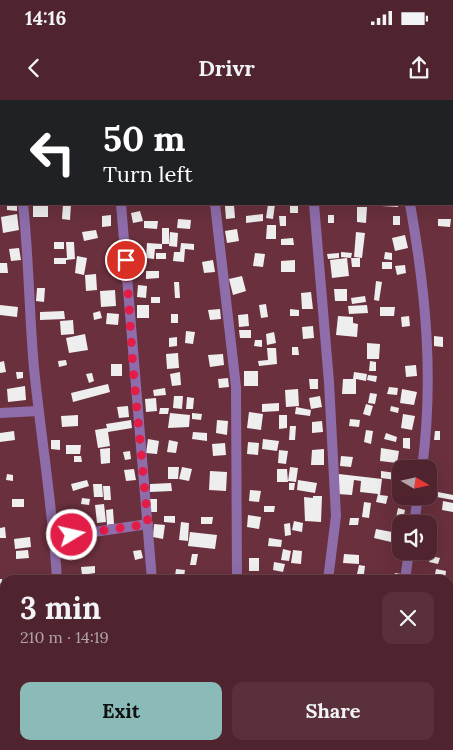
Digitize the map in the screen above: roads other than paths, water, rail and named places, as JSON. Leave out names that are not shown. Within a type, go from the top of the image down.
[{"type":"street","points":[[23,205],[38,410],[46,458],[57,575]]},
{"type":"street","points":[[121,205],[133,368],[152,575]]},
{"type":"street","points":[[215,205],[236,387],[237,575]]},
{"type":"street","points":[[314,205],[329,382],[336,516],[329,575]]},
{"type":"street","points":[[410,205],[422,273],[429,398],[423,460]]},
{"type":"street","points":[[0,413],[38,410]]},
{"type":"street","points":[[53,538],[148,524]]},
{"type":"street","points":[[406,575],[408,560]]}]
